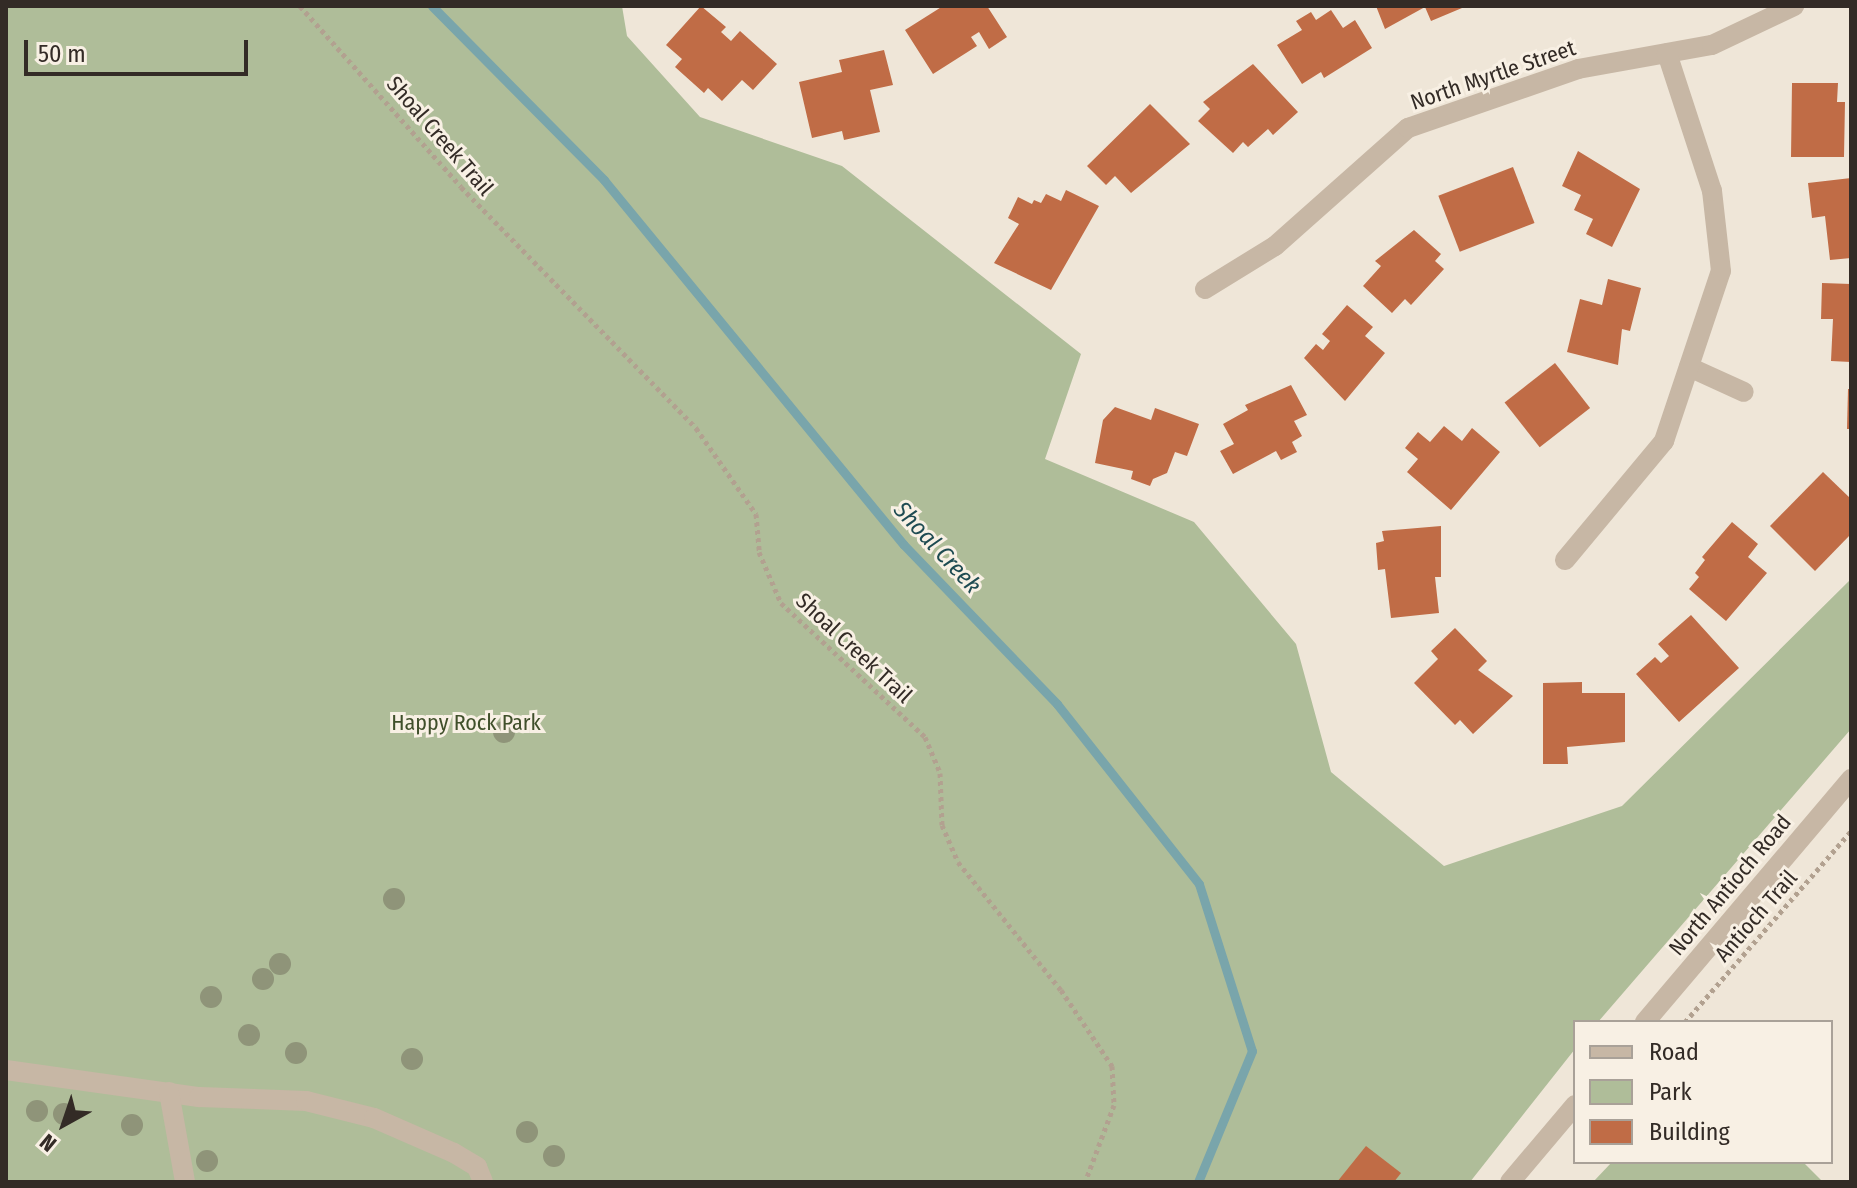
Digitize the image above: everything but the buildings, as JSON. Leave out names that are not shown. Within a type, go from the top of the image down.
[{"type":"street","name":"North Myrtle Street","points":[[1205,289],[1275,246],[1408,128],[1578,69],[1712,45],[1794,6]]},
{"type":"street","points":[[1565,560],[1664,441],[1721,271],[1712,191],[1667,53]]},
{"type":"street","points":[[1689,367],[1744,392]]},
{"type":"street","name":"North Antioch Road","points":[[1647,1020],[1851,779]]},
{"type":"street","points":[[6,1070],[169,1092],[306,1101],[374,1118],[454,1153],[477,1167],[483,1182]]},
{"type":"street","points":[[169,1092],[185,1182]]},
{"type":"street","points":[[1510,1182],[1573,1107]]},
{"type":"path","name":"Shoal Creek Trail","points":[[300,6],[461,187],[696,428],[756,514],[759,552],[781,603],[925,737],[940,773],[942,825],[958,862],[1046,969],[1112,1066],[1114,1105],[1085,1182]]},
{"type":"path","name":"Antioch Trail","points":[[1687,1020],[1851,831]]},
{"type":"green space","name":"Happy Rock Park","points":[[6,6],[622,6],[627,36],[700,117],[842,166],[1081,354],[1045,459],[1194,522],[1296,644],[1331,772],[1444,866],[1622,806],[1851,579],[1851,729],[1600,1020],[1573,1020],[1573,1052],[1470,1182],[6,1182]]},
{"type":"green space","points":[[1610,1164],[1805,1164],[1823,1182],[1593,1182]]},
{"type":"waterway","name":"Shoal Creek","points":[[432,6],[604,180],[904,545],[1057,704],[1199,884],[1252,1051],[1198,1182]]}]
